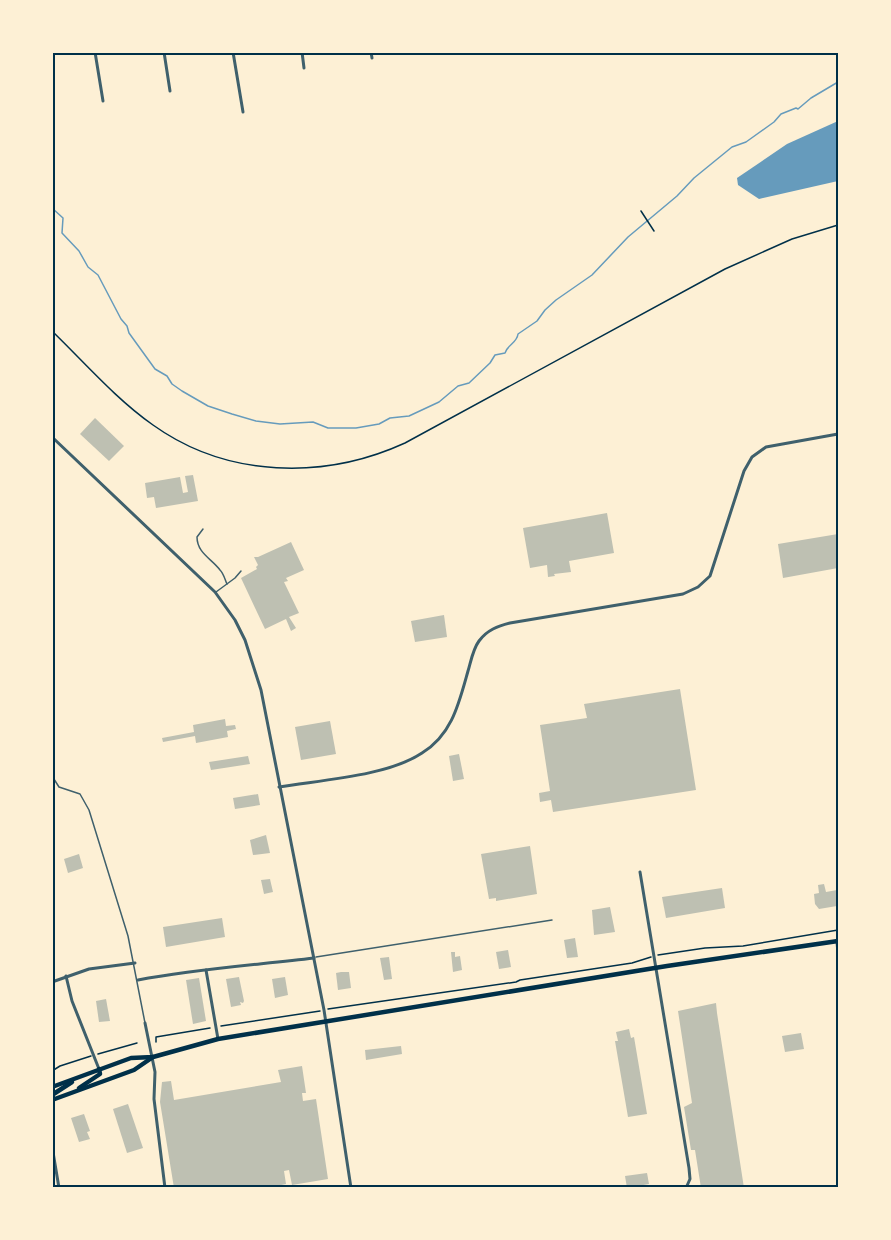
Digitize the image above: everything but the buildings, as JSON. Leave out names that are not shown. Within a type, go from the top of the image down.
[{"type":"main road","points":[[52,1088],[130,1058],[153,1056],[218,1039],[838,942]]},
{"type":"main road","points":[[52,1100],[134,1070],[153,1056]]},
{"type":"main road","points":[[75,1091],[100,1074],[99,1069]]},
{"type":"main road","points":[[52,1095],[76,1078]]},
{"type":"street","points":[[95,52],[103,101]]},
{"type":"street","points":[[164,52],[170,91]]},
{"type":"street","points":[[233,52],[243,112]]},
{"type":"street","points":[[302,52],[304,68]]},
{"type":"street","points":[[372,52],[372,58]]},
{"type":"street","points":[[279,787],[385,769],[423,753],[446,733],[456,712],[477,644],[490,630],[501,625],[683,594],[698,588],[710,576],[744,471],[757,451],[766,447],[838,434]]},
{"type":"street","points":[[52,437],[215,592],[235,620],[250,652],[261,690],[324,1010],[351,1188]]},
{"type":"street","points":[[640,872],[689,1168],[690,1179],[686,1188]]},
{"type":"street","points":[[838,942],[838,954]]},
{"type":"street","points":[[138,980],[195,970],[314,958]]},
{"type":"street","points":[[52,982],[66,976],[112,965],[135,963]]},
{"type":"street","points":[[206,970],[218,1039]]},
{"type":"street","points":[[66,976],[72,1001],[99,1069]]},
{"type":"street","points":[[145,1023],[156,1077],[154,1099],[165,1188]]},
{"type":"street","points":[[52,1146],[59,1188]]},
{"type":"lane","points":[[203,529],[197,537],[201,552],[222,571],[227,584]]},
{"type":"lane","points":[[215,592],[241,571]]},
{"type":"lane","points":[[52,776],[59,787],[80,794],[89,810],[112,880],[135,963],[145,1023]]},
{"type":"lane","points":[[314,958],[552,920]]},
{"type":"path","points":[[641,211],[654,231]]},
{"type":"path","points":[[52,331],[132,409],[170,437],[200,451],[236,463],[282,469],[330,467],[376,455],[405,443],[725,269],[792,239],[838,225]]},
{"type":"path","points":[[156,1042],[156,1037],[229,1024],[516,982],[632,963],[653,956],[705,948],[743,946],[838,930]]},
{"type":"water","points":[[838,121],[838,181],[759,199],[738,185],[737,178],[787,144]]},
{"type":"waterway","points":[[52,208],[63,218],[62,233],[79,251],[88,267],[98,275],[129,333],[155,369],[167,376],[172,384],[208,406],[256,421],[280,424],[313,422],[328,428],[356,428],[379,424],[390,418],[409,416],[439,402],[458,386],[469,383],[495,355],[505,353],[518,334],[537,321],[556,300],[592,275],[628,237],[732,147],[746,142],[774,122],[781,114],[798,109],[811,98],[838,82]]}]
